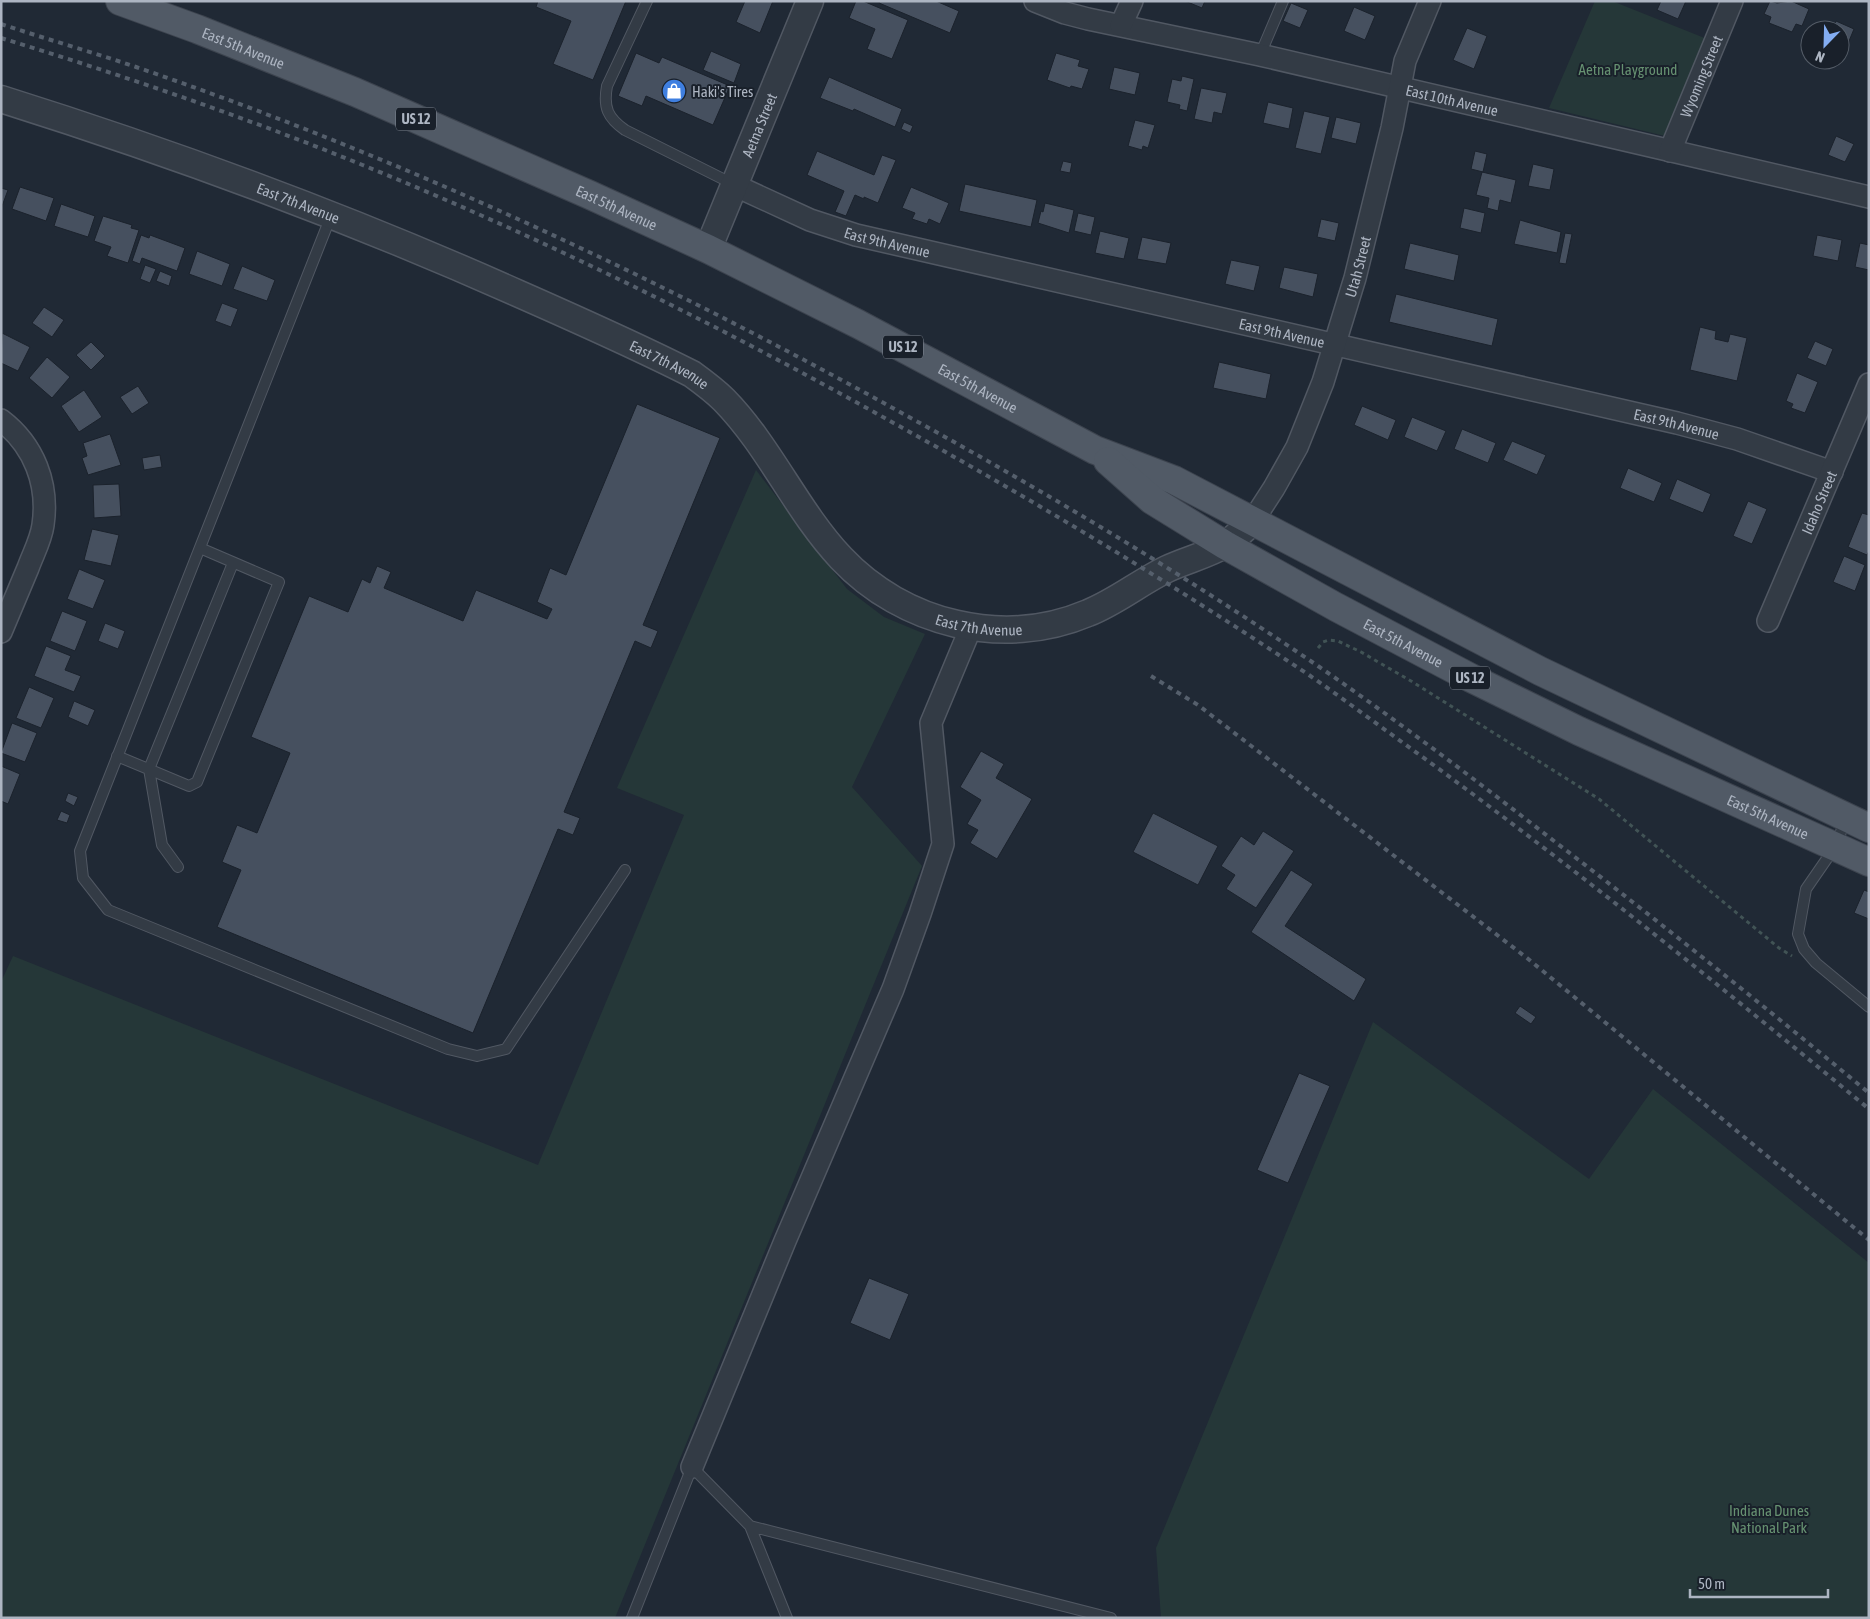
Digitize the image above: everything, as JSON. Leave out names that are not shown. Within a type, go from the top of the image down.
[{"type":"main road","name":"East 5th Avenue","points":[[120,1],[197,29],[355,92],[708,249],[867,328],[1095,450],[1174,480],[1540,671],[1858,823]]},
{"type":"main road","name":"East 5th Avenue","points":[[1095,450],[1152,500],[1225,545],[1336,607],[1471,678],[1579,731],[1869,862]]},
{"type":"street","name":"Aetna Street","points":[[708,249],[810,1]]},
{"type":"street","name":"East 10th Avenue","points":[[1035,1],[1066,13],[1121,26],[1260,55],[1869,197]]},
{"type":"street","points":[[1121,26],[1132,1]]},
{"type":"street","name":"Utah Street","points":[[1252,522],[1274,488],[1304,433],[1353,287],[1392,128],[1408,51],[1430,1]]},
{"type":"street","name":"Wyoming Street","points":[[1670,150],[1732,1]]},
{"type":"street","name":"East 7th Avenue","points":[[1,99],[150,149],[331,215],[569,315],[692,374],[717,393],[737,415],[828,543],[855,572],[873,586],[909,608],[950,624],[1015,629],[1069,620],[1106,604],[1167,569],[1225,545],[1252,522]]},
{"type":"street","name":"East 9th Avenue","points":[[734,185],[810,220],[856,235],[1677,422],[1738,439],[1832,472]]},
{"type":"street","name":"Idaho Street","points":[[1768,622],[1869,384]]},
{"type":"street","points":[[1,420],[26,445],[36,463],[44,497],[43,526],[1,632]]},
{"type":"street","points":[[692,1467],[785,1240],[893,988],[920,914],[943,844],[932,723],[971,627]]},
{"type":"lane","points":[[647,1],[607,86],[605,99],[608,112],[614,122],[625,130],[734,185]]},
{"type":"lane","points":[[1260,55],[1283,1]]},
{"type":"lane","points":[[331,215],[80,851],[83,878],[108,910],[448,1049],[477,1056],[506,1049],[625,870]]},
{"type":"lane","points":[[117,756],[189,786],[197,782],[279,582],[200,548]]},
{"type":"lane","points":[[178,867],[162,845],[149,769],[234,562]]},
{"type":"lane","points":[[1858,823],[1835,847],[1806,889],[1798,934],[1804,949],[1816,963],[1869,1007]]},
{"type":"lane","points":[[632,1618],[692,1467],[750,1526],[787,1618]]},
{"type":"lane","points":[[750,1526],[1111,1618]]},
{"type":"path","points":[[1318,648],[1323,642],[1329,640],[1361,652],[1411,681],[1599,799],[1779,948],[1796,957],[1816,963]]},
{"type":"green space","name":"Aetna Playground","points":[[1595,1],[1612,1],[1707,39],[1665,136],[1549,108]]},
{"type":"green space","points":[[756,470],[847,589],[884,617],[925,634],[852,787],[922,866],[615,1618],[1,1618],[1,982],[13,956],[538,1165],[684,815],[617,788]]},
{"type":"green space","name":"Indiana Dunes National Park","points":[[1373,1022],[1589,1179],[1653,1089],[1869,1263],[1869,1618],[1161,1618],[1156,1548]]},
{"type":"building","points":[[538,1],[626,1],[593,80],[553,64],[571,21],[536,7]]},
{"type":"building","points":[[745,1],[773,1],[760,33],[736,22]]},
{"type":"building","points":[[856,1],[863,1],[908,20],[892,59],[867,49],[875,29],[849,18]]},
{"type":"building","points":[[880,1],[936,1],[959,11],[950,33],[879,3]]},
{"type":"building","points":[[1185,1],[1205,1],[1202,8]]},
{"type":"building","points":[[1661,1],[1686,1],[1678,19],[1657,10]]},
{"type":"building","points":[[1770,1],[1777,3],[1791,1],[1809,9],[1804,20],[1800,20],[1800,25],[1796,24],[1792,32],[1769,23],[1771,17],[1764,14]]},
{"type":"building","points":[[1291,3],[1308,10],[1300,28],[1283,21]]},
{"type":"building","points":[[1354,7],[1375,16],[1365,40],[1344,31]]},
{"type":"building","points":[[1850,27],[1854,29],[1850,39]]},
{"type":"building","points":[[1467,28],[1487,36],[1474,69],[1453,60]]},
{"type":"building","points":[[711,51],[741,64],[734,83],[703,70]]},
{"type":"building","name":"Haki's Tires","points":[[636,53],[659,63],[662,57],[730,86],[713,125],[646,96],[642,106],[618,96]]},
{"type":"building","points":[[1056,53],[1080,60],[1078,66],[1089,69],[1082,89],[1071,86],[1070,88],[1047,80]]},
{"type":"building","points":[[1114,67],[1140,73],[1135,95],[1109,89]]},
{"type":"building","points":[[1182,76],[1194,79],[1187,111],[1179,109],[1180,105],[1167,102],[1172,79],[1181,81]]},
{"type":"building","points":[[829,77],[902,109],[895,127],[854,109],[853,111],[820,98]]},
{"type":"building","points":[[1201,88],[1227,93],[1222,114],[1214,112],[1212,123],[1194,119]]},
{"type":"building","points":[[1268,102],[1293,108],[1289,129],[1263,123]]},
{"type":"building","points":[[1304,111],[1330,117],[1321,154],[1295,148]]},
{"type":"building","points":[[1336,117],[1361,123],[1356,144],[1331,138]]},
{"type":"building","points":[[1135,120],[1155,125],[1148,148],[1143,146],[1142,150],[1128,146]]},
{"type":"building","points":[[904,122],[913,126],[910,133],[901,129]]},
{"type":"building","points":[[1836,136],[1854,144],[1845,162],[1828,155]]},
{"type":"building","points":[[817,151],[874,175],[882,155],[896,160],[878,203],[855,195],[846,216],[835,212],[844,191],[807,175]]},
{"type":"building","points":[[1475,151],[1487,154],[1483,172],[1471,169]]},
{"type":"building","points":[[1063,161],[1072,163],[1070,173],[1060,171]]},
{"type":"building","points":[[1533,164],[1554,169],[1550,190],[1528,186]]},
{"type":"building","points":[[1482,172],[1516,180],[1511,203],[1500,200],[1498,211],[1487,208],[1489,198],[1476,195]]},
{"type":"building","points":[[965,184],[1037,200],[1031,227],[959,211]]},
{"type":"building","points":[[20,187],[54,198],[46,221],[12,209]]},
{"type":"building","points":[[911,187],[949,203],[940,224],[929,219],[927,224],[912,219],[915,213],[902,208]]},
{"type":"building","points":[[1,188],[8,190],[1,209]]},
{"type":"building","points":[[1045,203],[1074,210],[1069,233],[1038,223]]},
{"type":"building","points":[[61,204],[95,216],[88,237],[54,226]]},
{"type":"building","points":[[1464,208],[1485,213],[1481,233],[1460,228]]},
{"type":"building","points":[[1078,213],[1095,217],[1091,235],[1074,231]]},
{"type":"building","points":[[103,216],[132,225],[131,228],[139,230],[128,263],[107,256],[111,247],[94,241]]},
{"type":"building","points":[[1321,219],[1339,223],[1335,241],[1317,237]]},
{"type":"building","points":[[1520,220],[1561,232],[1557,253],[1514,244]]},
{"type":"building","points":[[1100,231],[1129,238],[1124,259],[1095,253]]},
{"type":"building","points":[[1565,233],[1572,234],[1566,264],[1559,263]]},
{"type":"building","points":[[141,235],[149,238],[150,235],[185,248],[177,271],[142,258],[140,264],[132,261]]},
{"type":"building","points":[[1817,235],[1842,240],[1838,261],[1813,256]]},
{"type":"building","points":[[1142,237],[1171,243],[1166,264],[1137,259]]},
{"type":"building","points":[[1410,243],[1459,255],[1454,281],[1404,269]]},
{"type":"building","points":[[1860,243],[1869,245],[1869,270],[1855,267]]},
{"type":"building","points":[[197,251],[230,264],[222,286],[189,274]]},
{"type":"building","points":[[1231,260],[1260,266],[1254,291],[1225,284]]},
{"type":"building","points":[[145,265],[156,269],[150,283],[140,279]]},
{"type":"building","points":[[242,266],[275,280],[267,301],[233,289]]},
{"type":"building","points":[[1284,267],[1318,274],[1313,297],[1279,288]]},
{"type":"building","points":[[160,271],[172,276],[169,286],[156,281]]},
{"type":"building","points":[[1396,294],[1498,319],[1492,346],[1389,322]]},
{"type":"building","points":[[222,303],[238,309],[231,327],[215,321]]},
{"type":"building","points":[[44,307],[64,320],[52,337],[32,323]]},
{"type":"building","points":[[1700,327],[1716,331],[1715,339],[1728,342],[1730,334],[1747,338],[1737,381],[1690,370]]},
{"type":"building","points":[[2,333],[30,347],[18,371],[1,363]]},
{"type":"building","points":[[1815,341],[1833,349],[1826,366],[1807,358]]},
{"type":"building","points":[[91,342],[105,356],[91,370],[76,355]]},
{"type":"building","points":[[47,357],[70,377],[52,398],[29,378]]},
{"type":"building","points":[[1219,362],[1271,374],[1266,399],[1213,388]]},
{"type":"building","points":[[1797,373],[1818,382],[1805,413],[1791,408],[1793,404],[1786,401]]},
{"type":"building","points":[[138,386],[149,403],[132,414],[120,397]]},
{"type":"building","points":[[84,390],[102,417],[79,432],[61,406]]},
{"type":"building","points":[[637,404],[720,438],[643,625],[658,631],[651,648],[635,641],[564,812],[580,818],[573,835],[558,829],[473,1033],[217,927],[241,870],[222,862],[237,825],[257,833],[290,753],[251,737],[309,596],[348,612],[362,579],[370,583],[377,566],[391,572],[384,588],[463,621],[476,590],[547,619],[552,609],[537,602],[550,568],[566,575]]},
{"type":"building","points":[[1362,406],[1396,420],[1388,440],[1354,425]]},
{"type":"building","points":[[1412,417],[1446,431],[1437,451],[1404,437]]},
{"type":"building","points":[[1462,429],[1496,443],[1488,463],[1454,449]]},
{"type":"building","points":[[110,434],[121,465],[88,475],[82,458],[87,456],[83,443]]},
{"type":"building","points":[[1512,441],[1546,455],[1537,475],[1503,460]]},
{"type":"building","points":[[160,455],[162,467],[144,470],[142,458]]},
{"type":"building","points":[[1628,468],[1662,483],[1654,502],[1620,488]]},
{"type":"building","points":[[1677,479],[1711,494],[1703,513],[1669,499]]},
{"type":"building","points":[[119,484],[121,516],[94,518],[93,485]]},
{"type":"building","points":[[1748,501],[1767,509],[1752,544],[1733,536]]},
{"type":"building","points":[[1862,513],[1869,515],[1869,551],[1867,555],[1848,547]]},
{"type":"building","points":[[92,529],[119,535],[111,566],[84,560]]},
{"type":"building","points":[[1844,556],[1865,565],[1855,591],[1833,582]]},
{"type":"building","points":[[79,569],[105,580],[93,609],[67,599]]},
{"type":"building","points":[[62,611],[87,621],[75,651],[50,641]]},
{"type":"building","points":[[105,623],[125,631],[118,649],[98,641]]},
{"type":"building","points":[[46,646],[71,656],[65,670],[81,676],[74,692],[34,676]]},
{"type":"building","points":[[29,687],[54,698],[41,728],[16,718]]},
{"type":"building","points":[[74,701],[95,710],[88,726],[68,717]]},
{"type":"building","points":[[12,723],[37,733],[25,762],[1,753]]},
{"type":"building","points":[[981,751],[1004,764],[996,778],[1032,799],[997,859],[970,843],[978,830],[967,824],[981,800],[960,787]]},
{"type":"building","points":[[1,766],[20,774],[8,804],[1,801]]},
{"type":"building","points":[[68,793],[78,797],[74,806],[65,801]]},
{"type":"building","points":[[61,811],[70,815],[67,823],[57,820]]},
{"type":"building","points":[[1153,813],[1218,846],[1198,885],[1133,852]]},
{"type":"building","points":[[1263,831],[1294,851],[1256,908],[1226,889],[1235,875],[1221,866],[1241,836],[1254,845]]},
{"type":"building","points":[[1291,870],[1313,884],[1285,926],[1366,979],[1354,1001],[1251,932]]},
{"type":"building","points":[[1864,890],[1869,892],[1869,919],[1854,913]]},
{"type":"building","points":[[1520,1006],[1536,1017],[1531,1024],[1515,1013]]},
{"type":"building","points":[[1299,1073],[1330,1086],[1288,1183],[1257,1170]]},
{"type":"building","points":[[869,1278],[909,1294],[890,1340],[850,1323]]},
{"type":"railway","points":[[1,24],[136,67],[236,103],[335,141],[530,225],[626,270],[816,366],[1013,476],[1218,600],[1318,666],[1438,752],[1634,903],[1869,1093]]},
{"type":"railway","points":[[1,38],[122,76],[241,118],[393,178],[538,241],[751,346],[997,481],[1154,575],[1334,692],[1583,878],[1869,1109]]},
{"type":"railway","points":[[1151,676],[1198,705],[1527,958],[1869,1240]]},
{"type":"place","name":"Haki's Tires","points":[[674,91]]}]
